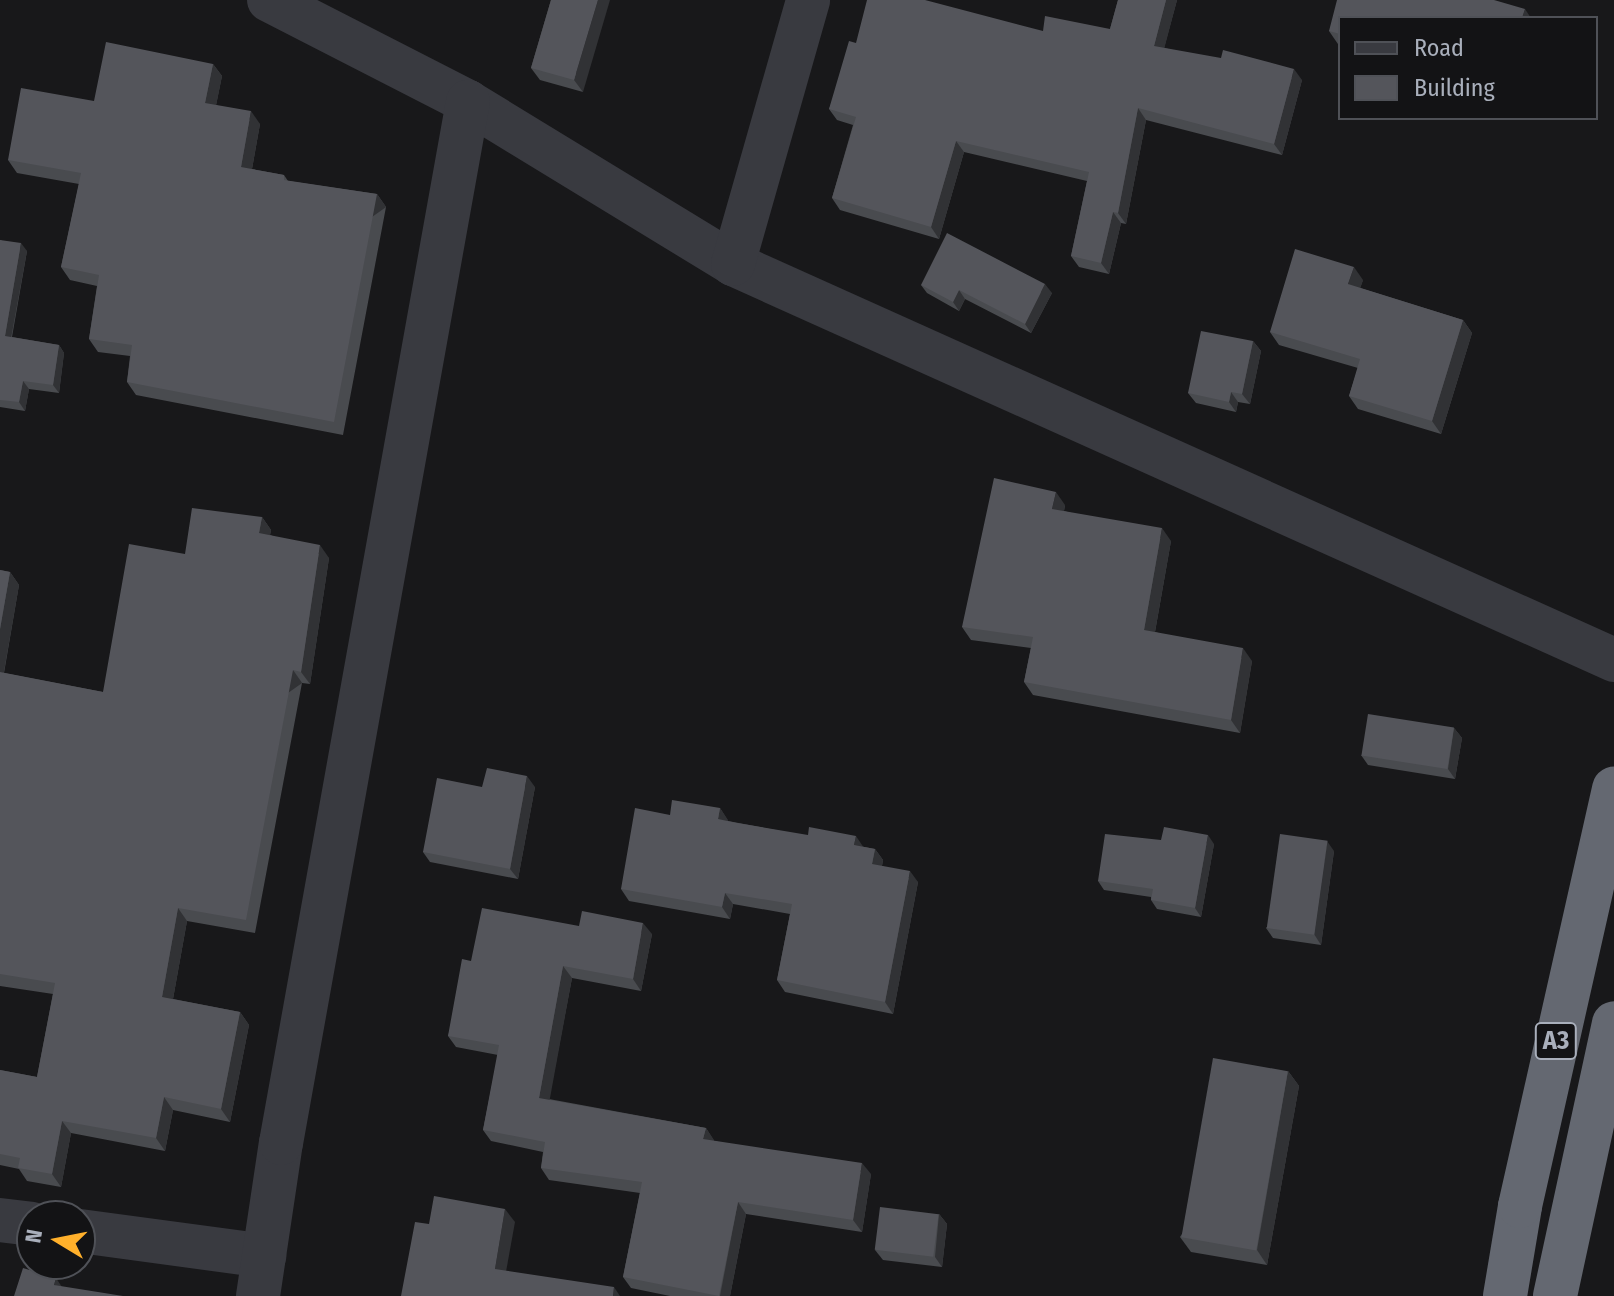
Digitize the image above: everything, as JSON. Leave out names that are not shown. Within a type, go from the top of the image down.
[{"type":"highway","name":"A3","points":[[1505,1296],[1520,1206],[1614,788]]},
{"type":"highway","name":"A3","points":[[1555,1296],[1614,1023]]},
{"type":"street","points":[[269,0],[468,102],[733,264],[1614,660]]},
{"type":"street","points":[[733,264],[808,0]]},
{"type":"street","points":[[96,1235],[261,1276],[468,102]]},
{"type":"building","points":[[551,0],[598,0],[574,80],[531,68]]},
{"type":"building","points":[[867,0],[925,0],[1043,31],[1045,16],[1110,29],[1118,0],[1166,0],[1154,46],[1221,58],[1223,50],[1294,69],[1274,144],[1138,108],[1118,213],[1113,212],[1101,263],[1071,256],[1089,172],[956,141],[931,227],[832,198],[856,117],[829,109],[849,41],[856,43]]},
{"type":"building","points":[[1337,0],[1494,0],[1525,9],[1523,16],[1338,16],[1338,33],[1329,31]]},
{"type":"building","points":[[106,42],[213,64],[205,103],[251,111],[241,167],[284,175],[284,180],[377,194],[334,422],[127,382],[132,345],[89,339],[99,275],[61,267],[81,173],[8,160],[21,88],[94,101]]},
{"type":"building","points":[[947,233],[1045,284],[1025,324],[959,290],[953,302],[921,285]]},
{"type":"building","points":[[0,240],[21,243],[5,336],[59,345],[53,385],[23,381],[19,402],[0,400]]},
{"type":"building","points":[[1295,249],[1354,267],[1348,284],[1463,320],[1432,421],[1349,396],[1360,359],[1270,332]]},
{"type":"building","points":[[1201,331],[1253,341],[1242,394],[1231,392],[1229,402],[1188,393]]},
{"type":"building","points":[[994,478],[1056,492],[1052,509],[1162,528],[1144,630],[1243,648],[1231,720],[1024,682],[1033,637],[962,627]]},
{"type":"building","points":[[192,508],[262,517],[259,533],[320,545],[301,672],[293,670],[246,920],[178,908],[162,997],[240,1012],[221,1109],[164,1097],[156,1138],[62,1121],[52,1174],[18,1168],[20,1158],[0,1154],[0,1070],[37,1077],[55,983],[0,974],[0,672],[103,692],[129,544],[185,554]]},
{"type":"building","points":[[0,570],[10,572],[0,629]]},
{"type":"building","points":[[1368,714],[1454,728],[1447,769],[1361,755]]},
{"type":"building","points":[[487,768],[527,776],[510,869],[423,852],[437,778],[482,787]]},
{"type":"building","points":[[672,800],[720,808],[718,819],[737,823],[808,835],[809,827],[856,836],[854,845],[875,849],[872,864],[910,871],[885,1002],[777,980],[792,904],[725,893],[722,907],[621,889],[635,808],[670,815]]},
{"type":"building","points":[[1164,827],[1208,835],[1195,908],[1151,900],[1153,889],[1098,881],[1105,834],[1161,840]]},
{"type":"building","points":[[1280,834],[1328,841],[1314,935],[1267,928]]},
{"type":"building","points":[[482,908],[579,926],[582,911],[643,923],[633,979],[563,966],[539,1098],[706,1128],[703,1139],[862,1163],[853,1220],[738,1202],[719,1296],[623,1277],[642,1182],[541,1168],[545,1142],[483,1130],[499,1045],[448,1036],[462,959],[471,961]]},
{"type":"building","points":[[1213,1058],[1288,1071],[1256,1250],[1181,1237]]},
{"type":"building","points":[[434,1196],[505,1209],[495,1269],[614,1287],[613,1296],[401,1296],[415,1222],[429,1224]]},
{"type":"building","points":[[880,1207],[939,1214],[933,1257],[875,1250]]},
{"type":"building","points":[[19,1280],[55,1280],[54,1285],[123,1296],[14,1296]]}]
